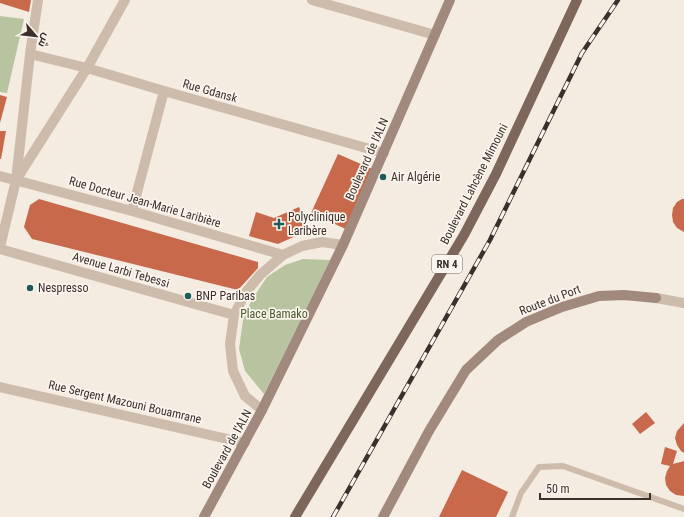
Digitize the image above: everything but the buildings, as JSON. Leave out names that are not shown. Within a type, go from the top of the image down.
[{"type":"main road","name":"Boulevard de l'ALN","points":[[204,517],[262,410],[343,245],[450,0]]},
{"type":"main road","name":"Boulevard Lahcène Mimouni","points":[[295,517],[464,235],[496,174],[576,0]]},
{"type":"main road","name":"Route du Port","points":[[383,517],[429,431],[466,370],[498,340],[526,322],[562,307],[599,296],[624,295],[656,298]]},
{"type":"street","points":[[0,248],[16,180],[30,54],[38,0]]},
{"type":"street","points":[[16,180],[87,68],[126,0]]},
{"type":"street","points":[[312,0],[435,35]]},
{"type":"street","name":"Rue Gdansk","points":[[30,54],[87,68],[384,153]]},
{"type":"street","points":[[132,211],[164,91]]},
{"type":"street","name":"Rue Docteur Jean-Marie Laribière","points":[[0,176],[132,211],[283,255]]},
{"type":"street","points":[[262,410],[245,396],[233,371],[230,344],[234,315],[246,292],[260,275],[283,255],[302,246],[322,242],[343,245]]},
{"type":"street","name":"Avenue Larbi Tebessi","points":[[0,248],[234,315]]},
{"type":"street","name":"Route du Port","points":[[656,298],[684,303]]},
{"type":"street","name":"Rue Sergent Mazouni Bouamrane","points":[[0,387],[245,443]]},
{"type":"lane","points":[[512,517],[521,493],[539,467],[551,466],[563,466],[684,509]]},
{"type":"green space","points":[[0,16],[24,19],[7,93],[0,92]]},
{"type":"green space","name":"Place Bamako","points":[[303,259],[330,260],[264,394],[245,371],[239,349],[243,320],[251,301],[267,277],[285,265]]},
{"type":"railway","points":[[333,517],[490,240],[582,53],[618,0]]},
{"type":"place","name":"Air Algérie","points":[[383,177]]},
{"type":"place","name":"Polyclinique Laribère","points":[[279,224]]},
{"type":"place","name":"Nespresso","points":[[30,288]]},
{"type":"place","name":"BNP Paribas","points":[[188,296]]}]
